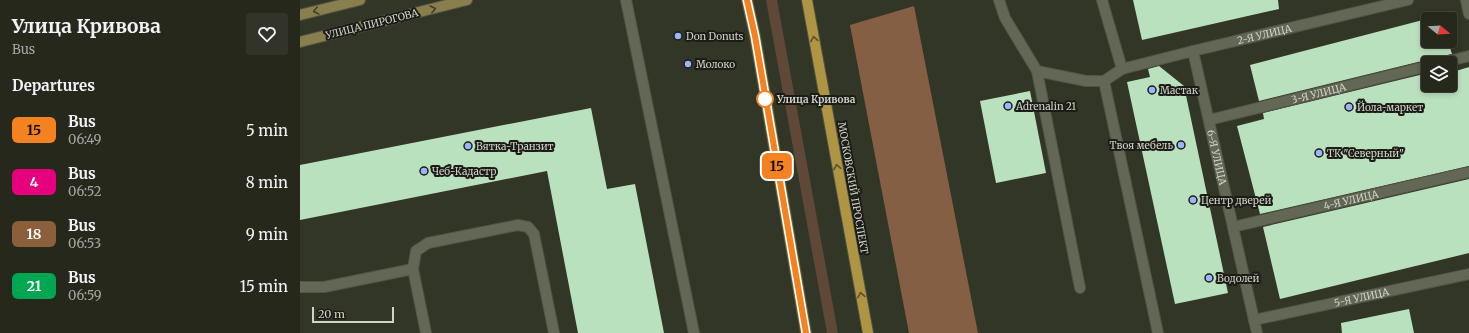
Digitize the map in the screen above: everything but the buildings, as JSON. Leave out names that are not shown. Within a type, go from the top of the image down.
[{"type":"main road","points":[[300,15],[360,0]]},
{"type":"main road","name":"УЛИЦА ПИРОГОВА","points":[[300,42],[467,0]]},
{"type":"main road","points":[[747,0],[755,36],[806,333]]},
{"type":"main road","name":"МОСКОВСКИЙ ПРОСПЕКТ","points":[[807,0],[868,333]]},
{"type":"lane","points":[[626,0],[694,333]]},
{"type":"lane","points":[[999,0],[1005,18],[1037,71],[1080,288]]},
{"type":"lane","points":[[1102,0],[1122,70]]},
{"type":"lane","name":"2-Я УЛИЦА","points":[[1104,81],[1122,70],[1193,51],[1408,0]]},
{"type":"lane","points":[[1466,0],[1469,14]]},
{"type":"lane","name":"6-Я УЛИЦА","points":[[1193,51],[1257,333]]},
{"type":"lane","points":[[1457,59],[1469,56]]},
{"type":"lane","name":"3-Я УЛИЦА","points":[[1209,120],[1421,68]]},
{"type":"lane","points":[[1037,71],[1086,81],[1104,81],[1158,333]]},
{"type":"lane","name":"4-Я УЛИЦА","points":[[1234,227],[1469,172]]},
{"type":"lane","points":[[426,333],[413,269],[416,252],[428,243],[518,225],[528,227],[534,234],[554,333]]},
{"type":"lane","points":[[300,287],[324,287],[413,269]]},
{"type":"lane","name":"5-Я УЛИЦА","points":[[1254,320],[1469,274]]},
{"type":"shaded area","points":[[766,0],[777,0],[838,333],[827,333]]},
{"type":"shaded area","points":[[914,6],[978,333],[909,333],[850,25]]},
{"type":"bus line","name":"15","points":[[747,0],[755,36],[806,333]]},
{"type":"place","name":"Don Donuts","points":[[678,36]]},
{"type":"place","name":"Молоко","points":[[688,64]]},
{"type":"place","name":"Мастак","points":[[1152,90]]},
{"type":"place","name":"Улица Кривова","points":[[765,99]]},
{"type":"place","name":"Adrenalin 21","points":[[1008,106]]},
{"type":"place","name":"Йола-маркет","points":[[1349,107]]},
{"type":"place","name":"Твоя мебель","points":[[1181,145]]},
{"type":"place","name":"Вятка-Транзит","points":[[468,146]]},
{"type":"place","name":"ТК \"Северный\"","points":[[1319,153]]},
{"type":"place","name":"Чеб-Кадастр","points":[[424,171]]},
{"type":"place","name":"Центр дверей","points":[[1193,200]]},
{"type":"place","name":"Водолей","points":[[1209,278]]}]
